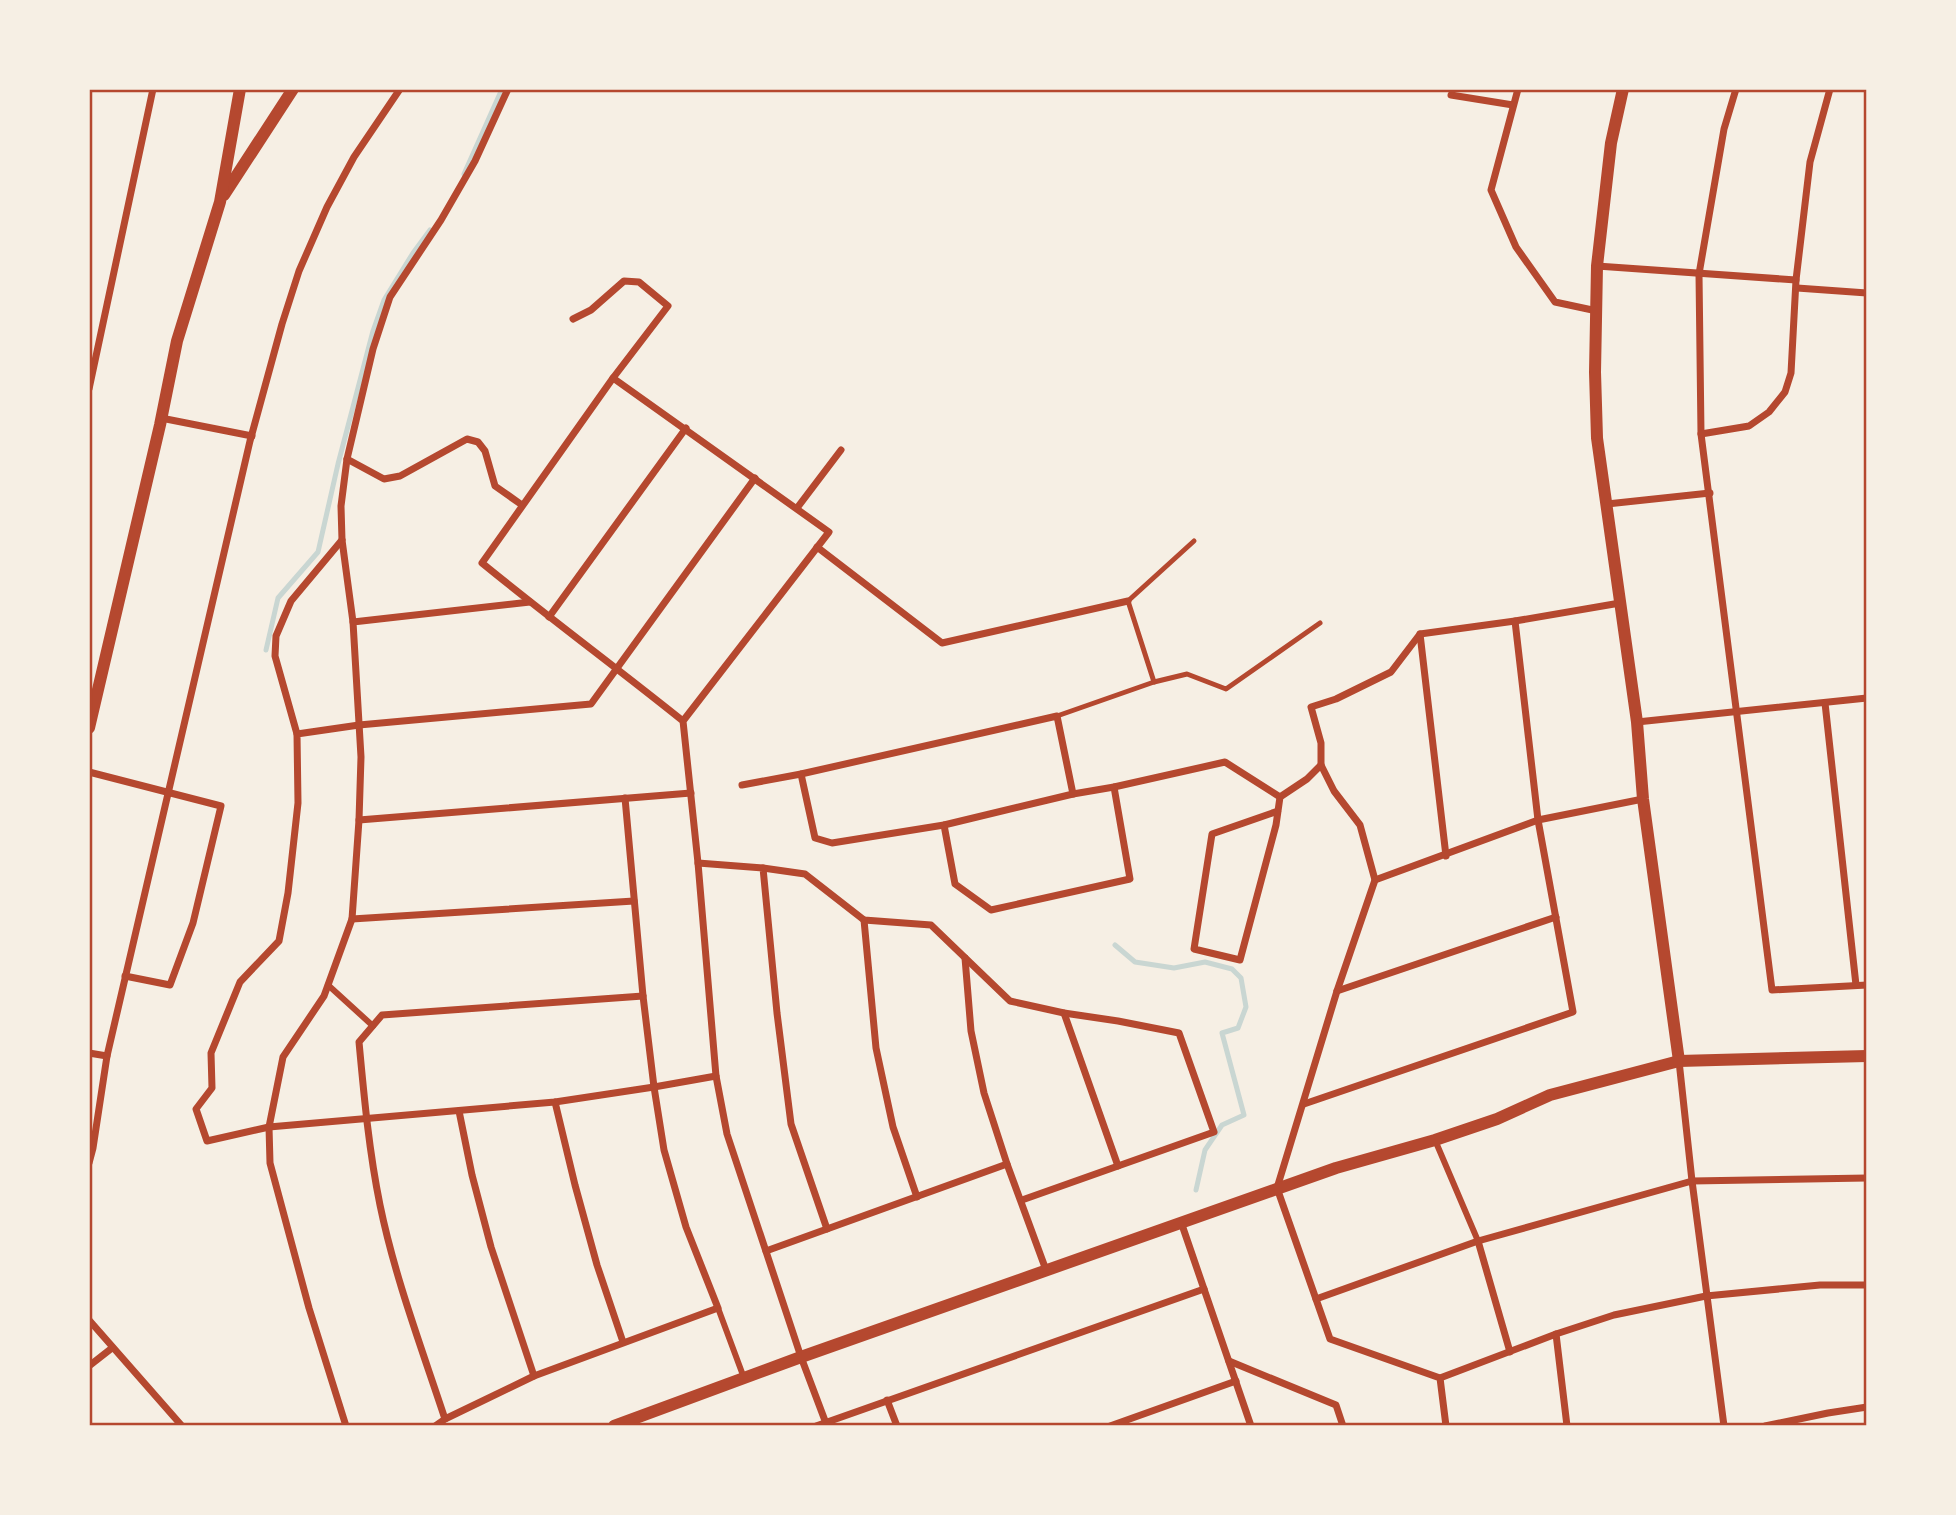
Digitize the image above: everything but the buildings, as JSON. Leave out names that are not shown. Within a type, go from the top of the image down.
[{"type":"street","points":[[89,389],[134,189],[153,89]]},
{"type":"street","points":[[89,728],[177,341],[220,202],[240,89]]},
{"type":"street","points":[[220,202],[292,89]]},
{"type":"street","points":[[89,1163],[107,1056],[125,976],[252,436],[282,324],[299,271],[327,207],[354,157],[400,89]]},
{"type":"street","points":[[346,1426],[309,1308],[270,1163],[269,1127],[283,1057],[324,996],[352,919],[360,758],[353,622],[342,540],[341,506],[347,459],[373,349],[390,297],[441,220],[475,161],[508,89]]},
{"type":"street","points":[[1518,89],[1490,190],[1516,247],[1555,302],[1597,311]]},
{"type":"street","points":[[1623,89],[1611,143],[1597,267],[1597,438],[1637,722],[1643,799],[1679,1061],[1724,1426]]},
{"type":"street","points":[[1736,89],[1724,129],[1699,274],[1701,434],[1773,990],[1867,985]]},
{"type":"street","points":[[1701,434],[1749,426],[1769,412],[1785,392],[1791,373],[1796,284],[1810,162],[1830,89]]},
{"type":"street","points":[[1451,95],[1513,105]]},
{"type":"street","points":[[1597,267],[1699,274],[1867,293]]},
{"type":"street","points":[[573,319],[591,310],[624,281],[639,282],[668,306],[613,378],[482,562],[683,721]]},
{"type":"street","points":[[613,378],[829,532],[683,721],[716,1076],[727,1134],[826,1424]]},
{"type":"street","points":[[161,418],[252,436]]},
{"type":"street","points":[[549,617],[685,428]]},
{"type":"street","points":[[347,459],[384,479],[400,476],[467,439],[478,442],[485,451],[495,486],[522,505]]},
{"type":"street","points":[[797,508],[841,450]]},
{"type":"street","points":[[297,734],[359,725],[591,704],[755,478]]},
{"type":"street","points":[[1607,504],[1710,492]]},
{"type":"street","points":[[342,540],[291,601],[276,636],[275,656],[297,734],[298,803],[288,892],[279,941],[240,982],[211,1053],[212,1088],[196,1109],[207,1141],[269,1127],[555,1102],[716,1076]]},
{"type":"street","points":[[817,547],[942,643],[1128,601]]},
{"type":"street","points":[[353,622],[530,602]]},
{"type":"street","points":[[1620,603],[1420,634],[1391,672],[1336,699],[1311,707],[1321,743],[1321,765],[1334,791],[1360,825],[1375,880],[1337,991],[1278,1188],[1315,1299],[1330,1339],[1440,1378],[1614,1315],[1706,1296],[1819,1285],[1867,1285]]},
{"type":"street","points":[[1304,1104],[1573,1012],[1538,820],[1515,621]]},
{"type":"street","points":[[1420,634],[1446,856]]},
{"type":"street","points":[[1637,722],[1867,698]]},
{"type":"street","points":[[1825,703],[1856,985]]},
{"type":"street","points":[[742,785],[1057,716],[1073,794]]},
{"type":"street","points":[[801,774],[815,838],[832,843],[944,825],[1073,794],[1226,762],[1280,797]]},
{"type":"street","points":[[1278,811],[1212,834],[1194,949],[1240,960],[1276,825],[1278,811],[1280,797],[1307,779],[1321,765]]},
{"type":"street","points":[[89,772],[221,806],[193,923],[170,985],[125,976]]},
{"type":"street","points":[[944,825],[955,884],[991,910],[1130,879],[1114,787]]},
{"type":"street","points":[[359,820],[691,793]]},
{"type":"street","points":[[625,798],[643,996],[664,1150],[685,1227],[744,1377]]},
{"type":"street","points":[[1375,880],[1538,820],[1643,799]]},
{"type":"street","points":[[698,863],[805,874],[864,920],[932,925],[1010,1000],[1064,1013],[1118,1020],[1180,1033],[1214,1132],[1022,1200]]},
{"type":"street","points":[[763,868],[777,1013],[792,1124],[827,1229]]},
{"type":"street","points":[[352,919],[634,901]]},
{"type":"street","points":[[1337,991],[1556,917]]},
{"type":"street","points":[[864,920],[876,1048],[893,1127],[917,1197]]},
{"type":"street","points":[[965,957],[971,1031],[981,1081],[1007,1164],[1046,1270]]},
{"type":"street","points":[[328,985],[373,1026]]},
{"type":"street","points":[[445,1419],[396,1272],[380,1205],[366,1119],[359,1042],[382,1015],[643,996]]},
{"type":"street","points":[[1064,1013],[1118,1166]]},
{"type":"street","points":[[89,1053],[107,1056]]},
{"type":"street","points":[[614,1426],[744,1377],[1278,1188],[1497,1119],[1550,1095],[1679,1061],[1867,1056]]},
{"type":"street","points":[[555,1102],[597,1265],[623,1342]]},
{"type":"street","points":[[459,1111],[491,1247],[534,1376]]},
{"type":"street","points":[[1434,1140],[1478,1241],[1510,1352]]},
{"type":"street","points":[[766,1251],[1007,1164]]},
{"type":"street","points":[[1315,1299],[1478,1241],[1692,1181],[1867,1178]]},
{"type":"street","points":[[1181,1222],[1251,1426]]},
{"type":"street","points":[[816,1426],[1204,1289]]},
{"type":"street","points":[[435,1426],[534,1376],[718,1308]]},
{"type":"street","points":[[89,1320],[181,1426]]},
{"type":"street","points":[[1556,1334],[1567,1426]]},
{"type":"street","points":[[89,1366],[112,1348]]},
{"type":"street","points":[[1229,1361],[1336,1405],[1343,1426]]},
{"type":"street","points":[[1440,1378],[1446,1426]]},
{"type":"street","points":[[1110,1426],[1236,1381]]},
{"type":"street","points":[[887,1400],[897,1426]]},
{"type":"street","points":[[1765,1426],[1867,1407]]},
{"type":"lane","points":[[1154,682],[1128,601],[1194,541]]},
{"type":"lane","points":[[1057,716],[1154,682],[1186,674],[1226,689],[1320,623]]},
{"type":"waterway","points":[[464,174],[502,89]]},
{"type":"waterway","points":[[266,650],[278,598],[318,552],[338,464],[373,331],[384,300],[430,230]]},
{"type":"waterway","points":[[1115,945],[1135,962],[1174,968],[1205,962],[1232,969],[1241,978],[1246,1007],[1238,1028],[1222,1033],[1244,1115],[1222,1125],[1205,1150],[1196,1190]]}]
